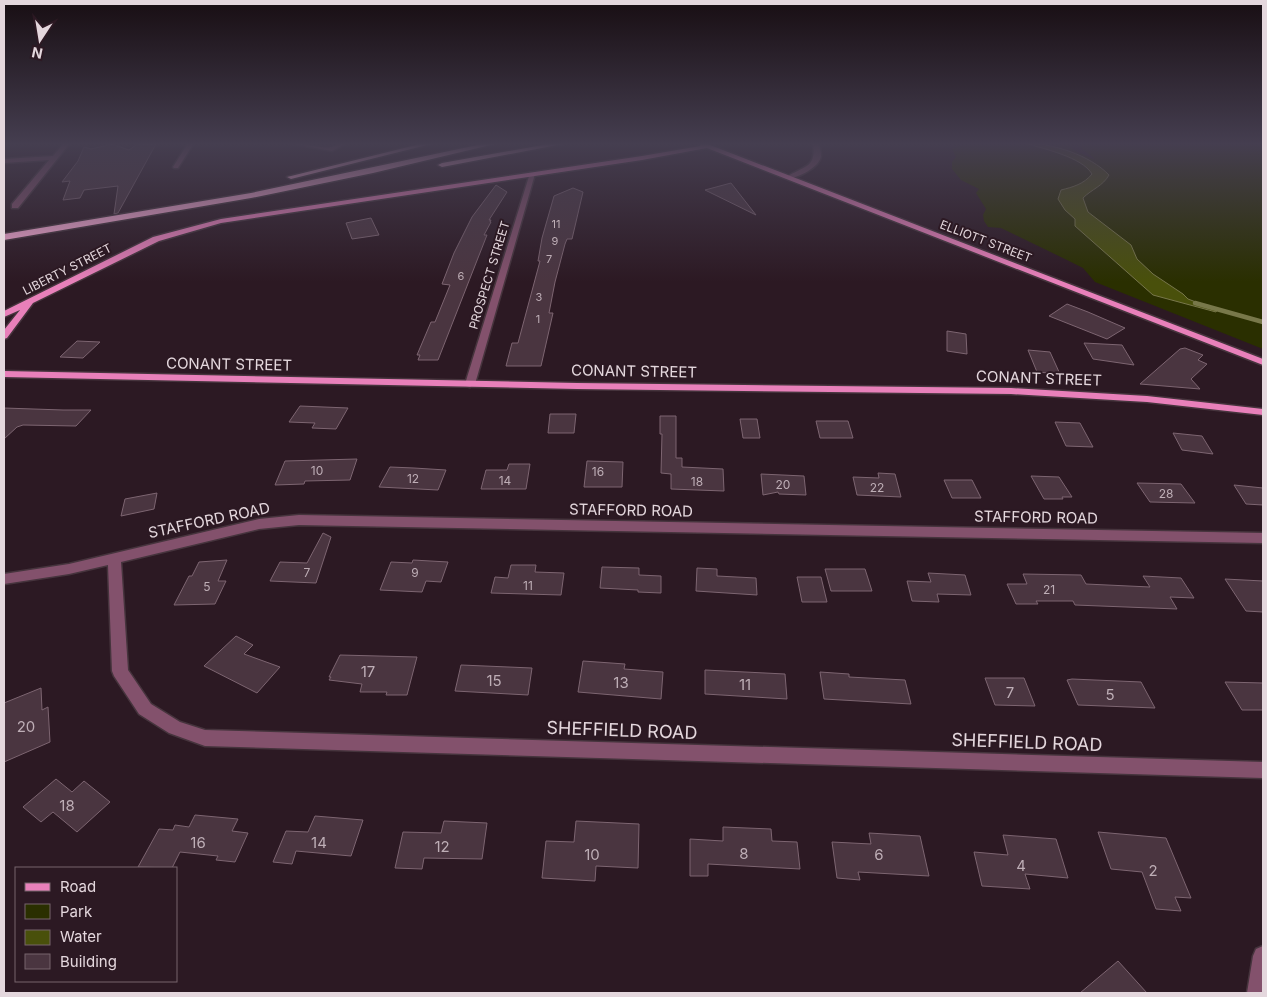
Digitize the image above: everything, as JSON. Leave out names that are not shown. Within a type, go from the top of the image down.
[{"type":"highway","points":[[76,217],[225,190]]},
{"type":"highway","points":[[22,225],[248,190]]},
{"type":"highway","points":[[103,222],[279,190]]},
{"type":"highway","points":[[4,237],[168,214],[314,190]]},
{"type":"main road","name":"LIBERTY STREET","points":[[4,314],[142,245],[172,233],[221,221],[429,190]]},
{"type":"main road","name":"ELLIOTT STREET","points":[[822,190],[1263,362]]},
{"type":"main road","points":[[4,336],[30,302]]},
{"type":"main road","name":"CONANT STREET","points":[[4,374],[470,384],[1020,391],[1147,399],[1263,412]]},
{"type":"street","points":[[15,206],[30,190]]},
{"type":"street","name":"PROSPECT STREET","points":[[470,384],[527,190]]},
{"type":"street","name":"STAFFORD ROAD","points":[[4,579],[69,568],[259,524],[299,520],[1263,538]]},
{"type":"street","name":"SHEFFIELD ROAD","points":[[114,558],[120,671],[145,709],[175,728],[205,738],[1263,770]]},
{"type":"street","points":[[1258,993],[1263,956]]},
{"type":"green space","points":[[979,190],[1064,190],[1062,190],[1065,210],[1075,219],[1075,226],[1153,295],[1216,312],[1216,310],[1188,299],[1153,274],[1137,259],[1131,245],[1088,212],[1083,198],[1094,190],[1263,190],[1263,349],[1095,282],[1083,268],[1001,228],[988,227],[983,215],[986,209],[976,193]]},
{"type":"water","points":[[1061,190],[1094,190],[1083,198],[1088,212],[1131,245],[1137,259],[1153,274],[1188,299],[1217,310],[1216,312],[1153,295],[1075,226],[1075,219],[1065,210],[1058,199]]},
{"type":"building","points":[[67,190],[88,190],[84,190],[80,198],[63,200]]},
{"type":"building","points":[[117,190],[131,190],[118,213],[114,214]]},
{"type":"building","points":[[493,190],[503,190],[507,192],[489,220],[491,222],[484,235],[487,235],[438,360],[418,360],[420,355],[417,355],[431,322],[435,322],[450,285],[442,284],[454,253],[472,217]]},
{"type":"building","points":[[569,190],[583,192],[572,239],[567,239],[565,244],[555,282],[549,313],[553,313],[541,366],[506,366],[512,343],[518,343],[540,261],[538,261],[542,238],[554,196]]},
{"type":"building","points":[[705,190],[736,190],[756,215]]},
{"type":"building","points":[[371,218],[379,235],[352,239],[346,223]]},
{"type":"building","points":[[1067,304],[1125,328],[1107,339],[1049,316]]},
{"type":"building","points":[[947,331],[966,334],[967,354],[947,351]]},
{"type":"building","points":[[77,341],[100,342],[83,358],[60,357]]},
{"type":"building","points":[[1084,343],[1122,345],[1134,365],[1093,359]]},
{"type":"building","points":[[1185,348],[1203,355],[1198,360],[1207,364],[1191,379],[1200,389],[1140,384],[1180,349]]},
{"type":"building","points":[[1028,350],[1050,352],[1060,374],[1037,372]]},
{"type":"building","points":[[300,406],[348,408],[336,429],[312,428],[315,423],[289,422]]},
{"type":"building","points":[[4,408],[91,410],[76,426],[23,425],[17,427],[4,439]]},
{"type":"building","points":[[550,414],[576,414],[574,433],[548,433]]},
{"type":"building","points":[[660,416],[676,416],[676,458],[682,458],[682,467],[723,469],[724,491],[671,489],[671,474],[661,473],[662,434],[660,434]]},
{"type":"building","points":[[740,419],[757,419],[760,438],[743,438]]},
{"type":"building","points":[[816,421],[848,421],[853,438],[820,438]]},
{"type":"building","points":[[1055,422],[1080,423],[1093,447],[1066,446]]},
{"type":"building","points":[[1173,433],[1202,436],[1213,454],[1182,450]]},
{"type":"building","points":[[357,459],[350,480],[305,481],[304,484],[275,485],[285,461]]},
{"type":"building","points":[[587,461],[623,462],[622,487],[584,487]]},
{"type":"building","points":[[509,464],[530,464],[526,489],[481,489],[486,470],[507,470]]},
{"type":"building","points":[[390,467],[446,470],[438,490],[379,487]]},
{"type":"building","points":[[878,473],[895,474],[901,497],[857,495],[853,477],[879,478]]},
{"type":"building","points":[[761,474],[804,476],[806,495],[779,494],[778,492],[763,495]]},
{"type":"building","points":[[1031,476],[1059,477],[1072,497],[1044,499]]},
{"type":"building","points":[[944,480],[972,480],[981,498],[952,498]]},
{"type":"building","points":[[1137,483],[1181,484],[1195,503],[1150,502]]},
{"type":"building","points":[[1234,485],[1263,488],[1263,505],[1246,504]]},
{"type":"building","points":[[157,493],[154,509],[121,516],[125,499]]},
{"type":"building","points":[[323,533],[331,537],[316,583],[270,581],[280,562],[307,563]]},
{"type":"building","points":[[227,560],[218,581],[226,581],[215,604],[174,605],[189,576],[192,576],[199,562]]},
{"type":"building","points":[[413,560],[448,562],[441,582],[426,581],[422,592],[380,590],[391,562],[412,563]]},
{"type":"building","points":[[511,565],[536,565],[535,572],[564,573],[561,595],[491,593],[495,577],[508,578]]},
{"type":"building","points":[[602,567],[639,568],[639,575],[661,576],[661,593],[600,588]]},
{"type":"building","points":[[697,568],[717,569],[717,576],[756,578],[757,595],[696,591]]},
{"type":"building","points":[[825,569],[865,569],[872,591],[831,591]]},
{"type":"building","points":[[928,573],[965,575],[971,595],[937,594],[939,602],[912,601],[907,581],[931,582]]},
{"type":"building","points":[[1023,574],[1081,575],[1086,584],[1150,587],[1143,576],[1181,578],[1194,598],[1170,597],[1177,609],[1075,605],[1073,601],[1036,601],[1038,604],[1016,604],[1007,584],[1027,584]]},
{"type":"building","points":[[797,577],[821,577],[827,602],[802,602]]},
{"type":"building","points":[[1225,579],[1263,581],[1263,612],[1246,611]]},
{"type":"building","points":[[236,636],[253,645],[244,654],[280,667],[257,693],[204,666]]},
{"type":"building","points":[[340,655],[417,657],[407,695],[386,695],[387,692],[360,692],[362,684],[329,680]]},
{"type":"building","points":[[583,661],[625,664],[624,669],[663,672],[661,699],[578,692]]},
{"type":"building","points":[[461,665],[532,668],[528,695],[455,691]]},
{"type":"building","points":[[705,670],[785,674],[787,699],[705,694]]},
{"type":"building","points":[[820,672],[849,674],[849,677],[905,680],[911,704],[824,699]]},
{"type":"building","points":[[985,678],[1024,678],[1035,706],[995,705]]},
{"type":"building","points":[[1067,680],[1141,682],[1155,708],[1078,705]]},
{"type":"building","points":[[1225,682],[1263,683],[1263,710],[1242,710]]},
{"type":"building","points":[[41,688],[42,710],[48,707],[50,742],[4,762],[4,703]]},
{"type":"building","points":[[56,779],[72,792],[84,781],[110,802],[77,832],[53,812],[41,822],[23,807]]},
{"type":"building","points":[[195,815],[238,819],[232,831],[248,833],[235,862],[216,860],[218,856],[180,852],[172,867],[138,867],[159,829],[173,830],[175,825],[189,827]]},
{"type":"building","points":[[315,816],[363,820],[351,856],[296,851],[292,864],[273,862],[286,831],[308,832]]},
{"type":"building","points":[[444,821],[487,823],[482,859],[424,858],[422,869],[395,868],[403,832],[441,833]]},
{"type":"building","points":[[576,821],[639,824],[638,868],[596,866],[595,881],[542,878],[546,841],[574,842]]},
{"type":"building","points":[[723,827],[771,829],[772,841],[797,842],[800,869],[708,864],[708,876],[690,876],[690,839],[723,841]]},
{"type":"building","points":[[1098,832],[1166,838],[1191,898],[1175,897],[1181,911],[1156,909],[1142,872],[1111,869]]},
{"type":"building","points":[[869,833],[920,836],[929,876],[858,872],[860,880],[837,878],[832,842],[871,844]]},
{"type":"building","points":[[1003,835],[1056,839],[1068,878],[1025,874],[1030,889],[982,886],[974,852],[1008,855]]},
{"type":"building","points":[[1118,961],[1147,993],[1080,993]]},
{"type":"waterway","points":[[1195,303],[1263,322]]}]
